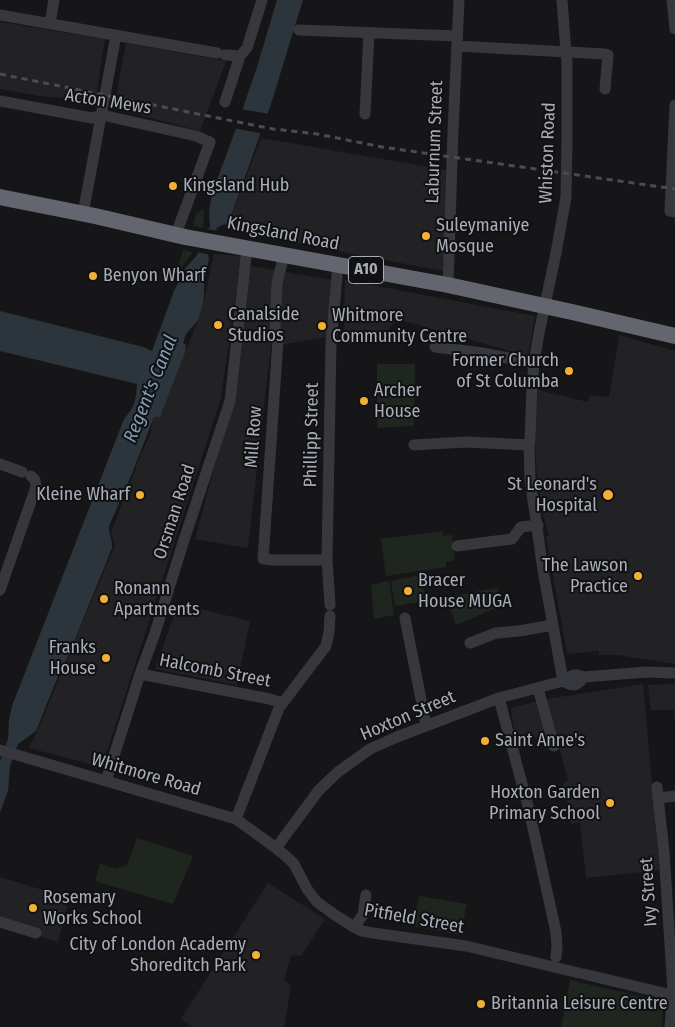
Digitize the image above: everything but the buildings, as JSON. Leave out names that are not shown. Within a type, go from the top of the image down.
[{"type":"highway","name":"Kingsland Road","points":[[0,196],[192,238],[448,285],[675,336]]},
{"type":"street","points":[[50,23],[54,0]]},
{"type":"street","points":[[225,102],[240,56],[247,48],[262,0]]},
{"type":"street","name":"Laburnum Street","points":[[448,285],[459,0]]},
{"type":"street","name":"Whiston Road","points":[[562,0],[566,51],[566,197],[534,364],[529,445],[530,479],[562,681]]},
{"type":"street","points":[[672,0],[675,29]]},
{"type":"street","points":[[0,15],[240,56]]},
{"type":"street","points":[[299,30],[369,33],[602,53],[608,55],[605,89]]},
{"type":"street","points":[[365,114],[369,33]]},
{"type":"street","points":[[83,214],[116,35]]},
{"type":"street","name":"Acton Mews","points":[[0,101],[92,118],[102,115],[196,136],[210,142],[176,234]]},
{"type":"street","points":[[672,212],[675,106]]},
{"type":"street","name":"Orsman Road","points":[[106,781],[230,401],[247,248]]},
{"type":"street","name":"Mill Row","points":[[284,255],[277,282],[275,331],[278,340],[263,559],[328,560]]},
{"type":"street","name":"Phillipp Street","points":[[236,819],[279,708],[326,646],[329,632],[331,343],[338,266]]},
{"type":"street","points":[[435,347],[482,353],[534,364]]},
{"type":"street","points":[[414,445],[466,442],[529,445]]},
{"type":"street","points":[[0,464],[26,474],[35,480],[36,487],[0,590]]},
{"type":"street","points":[[457,546],[512,539],[521,527],[538,525]]},
{"type":"street","points":[[405,618],[426,725]]},
{"type":"street","points":[[470,642],[496,633],[553,624]]},
{"type":"street","name":"Hoxton Street","points":[[276,848],[319,790],[338,772],[370,749],[426,725],[499,698],[562,681],[576,674],[584,677],[646,672],[675,673]]},
{"type":"street","name":"Halcomb Street","points":[[140,674],[270,699],[282,703]]},
{"type":"street","points":[[538,688],[554,746]]},
{"type":"street","points":[[499,698],[533,827],[556,932],[556,957]]},
{"type":"street","name":"Whitmore Road","points":[[0,750],[236,819],[276,848]]},
{"type":"street","name":"Ivy Street","points":[[670,1027],[674,996],[670,852],[657,792],[675,796]]},
{"type":"street","name":"Pitfield Street","points":[[276,848],[294,864],[318,902],[354,927],[372,933],[466,946],[674,996]]},
{"type":"street","points":[[354,927],[362,915],[366,894]]},
{"type":"street","points":[[0,922],[36,933]]},
{"type":"shaded area","points":[[0,22],[105,39],[95,103],[0,89]]},
{"type":"shaded area","points":[[126,43],[226,61],[200,131],[114,108]]},
{"type":"shaded area","points":[[261,138],[446,170],[443,271],[226,230]]},
{"type":"shaded area","points":[[204,209],[203,228],[193,226],[196,213]]},
{"type":"shaded area","points":[[183,250],[193,252],[176,275]]},
{"type":"shaded area","points":[[214,254],[241,256],[221,398],[102,767],[29,748],[115,545],[111,533],[150,435],[154,416],[160,417],[202,310]]},
{"type":"shaded area","points":[[246,265],[332,280],[327,337],[271,345],[248,548],[195,539],[232,402]]},
{"type":"shaded area","points":[[345,280],[535,316],[528,356],[397,319],[385,333],[344,336]]},
{"type":"shaded area","name":"St Leonard's Hospital","points":[[619,335],[675,351],[675,664],[618,655],[599,655],[599,651],[567,654],[546,536],[549,536],[537,477],[535,445],[538,390],[588,402],[590,395],[609,397]]},
{"type":"shaded area","points":[[377,364],[415,364],[414,426],[377,428]]},
{"type":"shaded area","points":[[443,531],[443,536],[452,535],[455,560],[446,562],[446,567],[386,576],[381,539]]},
{"type":"shaded area","name":"Bracer House MUGA","points":[[421,575],[426,601],[395,606],[391,581]]},
{"type":"shaded area","points":[[389,581],[394,615],[374,619],[371,585]]},
{"type":"shaded area","points":[[497,588],[505,604],[456,625],[446,597]]},
{"type":"shaded area","points":[[178,604],[250,621],[237,685],[155,669]]},
{"type":"shaded area","name":"Hoxton Garden Primary School","points":[[643,684],[660,870],[586,878],[580,822],[571,824],[563,783],[568,781],[547,699]]},
{"type":"shaded area","points":[[675,684],[675,725],[674,710],[651,710],[648,685]]},
{"type":"shaded area","points":[[538,701],[548,735],[516,742],[511,708]]},
{"type":"shaded area","points":[[137,838],[193,856],[173,904],[95,881],[100,864],[116,869],[127,865]]},
{"type":"shaded area","name":"Rosemary Works School","points":[[0,877],[69,898],[58,942],[30,933],[0,919]]},
{"type":"shaded area","name":"City of London Academy Shoreditch Park","points":[[268,883],[325,919],[301,956],[291,955],[284,980],[291,986],[284,1027],[193,1027],[181,1019]]},
{"type":"shaded area","points":[[419,896],[467,904],[460,935],[413,926]]},
{"type":"shaded area","points":[[570,980],[659,1001],[663,1006],[662,1027],[561,1027]]},
{"type":"water","name":"Regent's Canal","points":[[277,0],[303,0],[270,107],[228,224],[217,228],[208,254],[204,296],[198,320],[186,334],[183,343],[186,345],[185,353],[160,417],[154,417],[109,526],[112,548],[71,649],[36,731],[18,744],[10,766],[8,791],[0,812],[0,761],[8,739],[12,706],[124,419],[134,403],[137,384],[0,351],[0,311],[143,347],[152,351],[174,291],[185,269],[197,255],[210,226],[209,212],[212,194],[257,67]]},
{"type":"pier","points":[[240,109],[270,114],[264,134],[233,128]]},
{"type":"pier","points":[[206,229],[219,231],[211,255],[196,252]]},
{"type":"railway","points":[[0,74],[273,129],[317,134],[382,147],[675,189]]},
{"type":"place","name":"Kingsland Hub","points":[[173,186]]},
{"type":"place","name":"Suleymaniye Mosque","points":[[426,236]]},
{"type":"place","name":"Benyon Wharf","points":[[93,276]]},
{"type":"place","name":"Canalside Studios","points":[[218,325]]},
{"type":"place","name":"Whitmore Community Centre","points":[[322,326]]},
{"type":"place","name":"Former Church of St Columba","points":[[569,371]]},
{"type":"place","name":"Archer House","points":[[364,401]]},
{"type":"place","name":"Kleine Wharf","points":[[140,495]]},
{"type":"place","name":"St Leonard's Hospital","points":[[608,495]]},
{"type":"place","name":"The Lawson Practice","points":[[638,576]]},
{"type":"place","name":"Bracer House MUGA","points":[[408,591]]},
{"type":"place","name":"Ronann Apartments","points":[[104,599]]},
{"type":"place","name":"Franks House","points":[[106,658]]},
{"type":"place","name":"Saint Anne's","points":[[485,741]]},
{"type":"place","name":"Hoxton Garden Primary School","points":[[610,803]]},
{"type":"place","name":"Rosemary Works School","points":[[33,908]]},
{"type":"place","name":"City of London Academy Shoreditch Park","points":[[256,955]]},
{"type":"place","name":"Britannia Leisure Centre","points":[[481,1004]]}]
